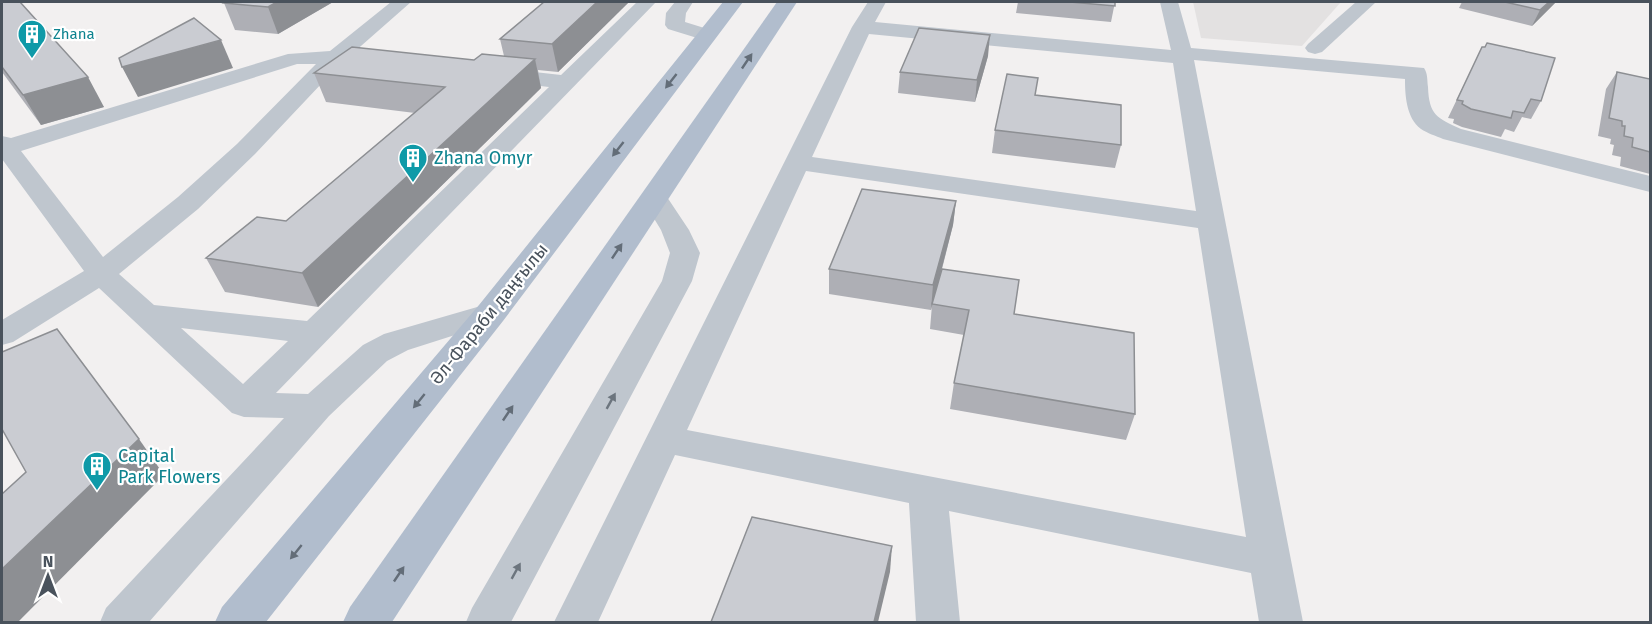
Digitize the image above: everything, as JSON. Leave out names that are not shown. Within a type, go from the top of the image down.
[{"type":"main road","name":"Әл-Фараби даңғылы","points":[[238,622],[491,313],[734,2]]},
{"type":"main road","points":[[366,622],[787,2]]},
{"type":"street","points":[[2,333],[101,274],[188,203],[246,149],[335,57],[402,2]]},
{"type":"street","points":[[244,404],[647,2]]},
{"type":"street","points":[[684,2],[676,13],[675,25],[707,35]]},
{"type":"street","points":[[1169,2],[1182,56],[1281,622]]},
{"type":"street","points":[[1315,48],[1367,2]]},
{"type":"street","points":[[576,622],[869,14],[1182,56],[1416,73],[1417,101],[1428,123],[1452,134],[1650,184]]},
{"type":"street","points":[[316,408],[244,404],[101,274],[14,181],[4,146],[295,58],[335,57],[404,64]]},
{"type":"street","points":[[474,72],[566,82]]},
{"type":"street","points":[[797,162],[1210,221]]},
{"type":"street","points":[[488,622],[677,280],[685,253],[675,230],[654,197]]},
{"type":"street","points":[[122,622],[316,408],[375,353],[396,342],[491,313]]},
{"type":"street","points":[[145,314],[315,333]]},
{"type":"street","points":[[664,439],[1270,560]]},
{"type":"street","points":[[928,492],[938,622]]},
{"type":"shaded area","points":[[1193,2],[1341,2],[1302,46],[1201,38]]},
{"type":"building","points":[[2,2],[20,2],[88,77],[23,95],[2,67]]},
{"type":"building","points":[[277,2],[268,7],[224,3]]},
{"type":"building","points":[[544,2],[597,2],[552,44],[500,39]]},
{"type":"building","points":[[1070,2],[1115,2],[1115,6]]},
{"type":"building","points":[[1505,2],[1549,2],[1540,10]]},
{"type":"building","points":[[194,18],[221,40],[122,67],[119,58]]},
{"type":"building","points":[[919,28],[990,35],[977,80],[900,72]]},
{"type":"building","points":[[1487,43],[1555,58],[1541,101],[1531,99],[1524,113],[1513,111],[1511,118],[1471,109],[1462,104],[1463,101],[1457,100],[1482,47],[1485,47]]},
{"type":"building","points":[[352,47],[474,60],[482,54],[535,59],[302,273],[206,258],[257,217],[286,221],[445,87],[314,73]]},
{"type":"building","points":[[1617,72],[1650,79],[1650,152],[1632,147],[1633,138],[1624,136],[1625,126],[1622,126],[1622,121],[1609,118]]},
{"type":"building","points":[[1007,74],[1038,78],[1035,95],[1121,105],[1121,145],[995,130]]},
{"type":"building","points":[[862,189],[956,201],[933,285],[829,269]]},
{"type":"building","points":[[942,269],[1019,280],[1014,314],[1134,333],[1135,414],[954,383],[969,310],[932,304]]},
{"type":"building","points":[[57,329],[139,439],[2,569],[2,494],[26,472],[2,429],[2,352]]},
{"type":"building","points":[[752,517],[892,546],[874,622],[711,622]]},
{"type":"place","name":"Zhana","points":[[32,60]]},
{"type":"place","name":"Zhana Omyr","points":[[413,184]]},
{"type":"place","name":"Capital Park Flowers","points":[[97,492]]}]
